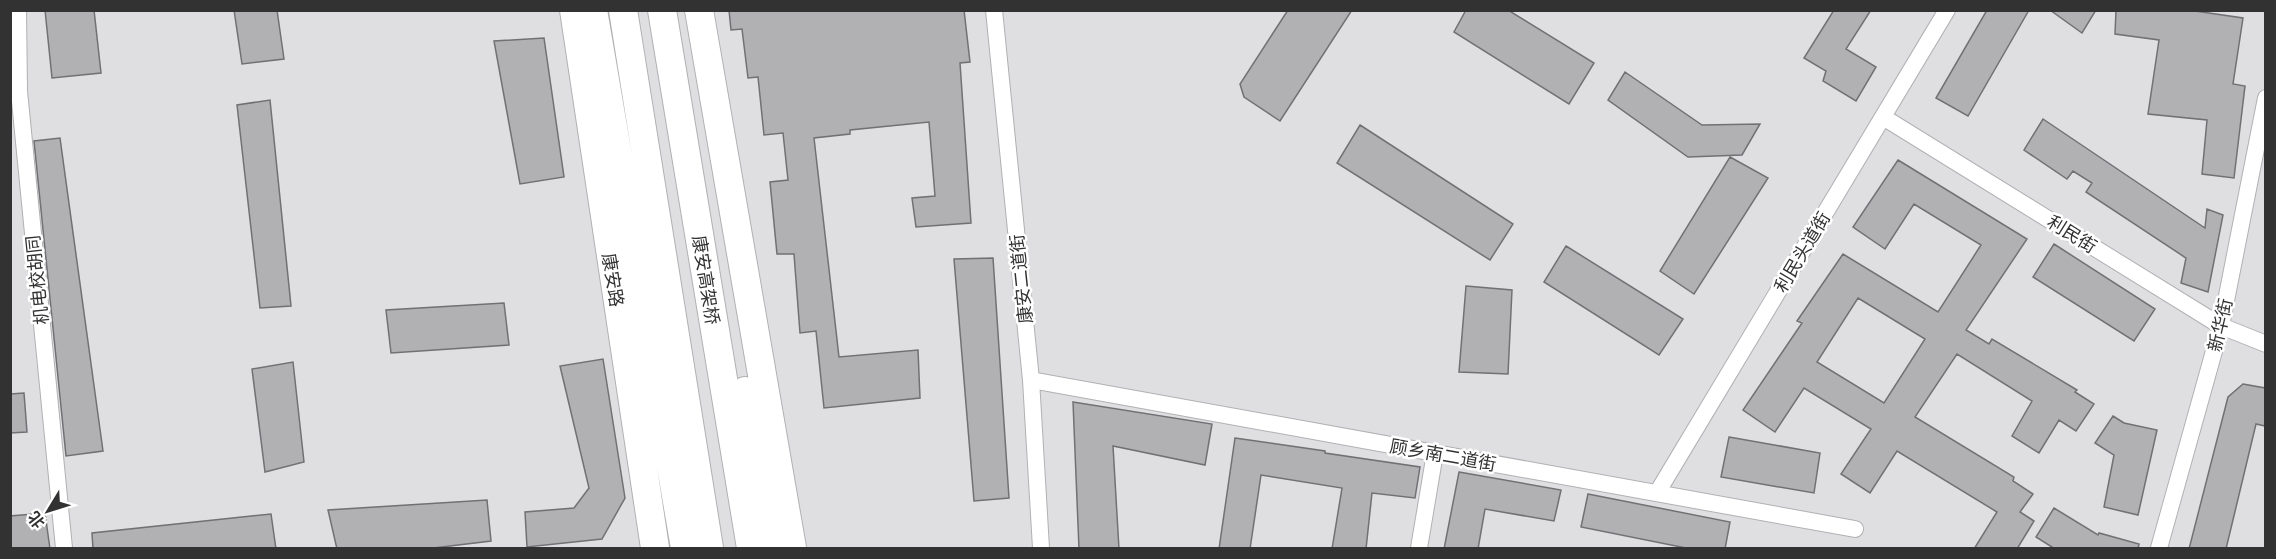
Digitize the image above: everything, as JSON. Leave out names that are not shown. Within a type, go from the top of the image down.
[{"type":"highway","name":"康安路","points":[[574,10],[655,549]]},
{"type":"highway","points":[[593,10],[685,549]]},
{"type":"highway","points":[[623,10],[709,549]]},
{"type":"highway","name":"康安高架桥","points":[[662,10],[751,549]]},
{"type":"highway","points":[[682,10],[771,549]]},
{"type":"highway","points":[[699,10],[792,549]]},
{"type":"street","name":"机电校胡同","points":[[18,10],[18,91],[64,549]]},
{"type":"street","name":"康安二道街","points":[[993,10],[1031,380],[1041,549]]},
{"type":"street","name":"利民头道街","points":[[1657,493],[1947,10]]},
{"type":"street","name":"新华街","points":[[2159,549],[2221,326],[2265,98]]},
{"type":"street","name":"利民街","points":[[1882,117],[2221,326],[2265,344]]},
{"type":"street","name":"顾乡南二道街","points":[[1031,380],[1855,529]]},
{"type":"street","points":[[1419,549],[1435,453]]},
{"type":"building","points":[[45,10],[94,10],[101,73],[52,78]]},
{"type":"building","points":[[234,10],[277,10],[284,59],[242,64]]},
{"type":"building","points":[[729,10],[964,10],[970,62],[960,63],[971,223],[916,227],[912,198],[935,196],[929,122],[850,130],[850,134],[814,138],[839,357],[918,350],[920,398],[824,408],[816,331],[800,333],[794,254],[777,254],[770,182],[788,180],[783,133],[764,135],[758,77],[748,78],[742,29],[731,30]]},
{"type":"building","points":[[1288,10],[1352,10],[1280,121],[1244,97],[1240,84]]},
{"type":"building","points":[[1466,10],[1508,10],[1594,63],[1569,104],[1454,32]]},
{"type":"building","points":[[1834,10],[1871,10],[1846,49],[1876,67],[1856,101],[1823,81],[1826,71],[1804,58]]},
{"type":"building","points":[[1987,10],[2029,10],[1968,116],[1936,98]]},
{"type":"building","points":[[2050,10],[2096,10],[2082,33]]},
{"type":"building","points":[[2116,10],[2188,10],[2243,18],[2233,84],[2245,86],[2234,178],[2202,174],[2207,120],[2148,114],[2159,40],[2115,34]]},
{"type":"building","points":[[544,38],[564,177],[520,184],[494,41]]},
{"type":"building","points":[[1625,72],[1702,125],[1760,124],[1742,155],[1688,157],[1608,100]]},
{"type":"building","points":[[270,100],[291,306],[260,308],[237,105]]},
{"type":"building","points":[[2043,119],[2205,228],[2207,209],[2223,215],[2208,292],[2181,283],[2186,258],[2086,192],[2092,183],[2073,171],[2067,179],[2024,150]]},
{"type":"building","points":[[1360,125],[1513,224],[1490,260],[1337,163]]},
{"type":"building","points":[[60,138],[103,451],[66,456],[34,141]]},
{"type":"building","points":[[1730,157],[1768,178],[1694,294],[1660,271]]},
{"type":"building","points":[[1898,160],[2027,239],[1966,330],[1989,344],[1992,339],[2077,390],[2075,392],[2094,404],[2076,431],[2059,420],[2039,453],[2012,436],[2032,401],[1957,354],[1915,417],[2014,477],[2013,481],[2033,494],[2020,512],[2034,521],[2017,549],[1974,549],[1997,512],[1897,451],[1870,493],[1841,474],[1871,429],[1804,388],[1775,432],[1743,410],[1802,323],[1797,321],[1843,254],[1938,312],[1981,245],[1914,204],[1885,249],[1853,227]],"holes":[[[1858,298],[1925,339],[1884,403],[1817,362]]]},
{"type":"building","points":[[2054,244],[2155,309],[2134,341],[2033,277]]},
{"type":"building","points":[[1566,246],[1683,319],[1659,355],[1544,282]]},
{"type":"building","points":[[993,258],[1009,498],[974,501],[954,259]]},
{"type":"building","points":[[1466,286],[1512,290],[1508,374],[1459,372]]},
{"type":"building","points":[[504,303],[509,345],[391,353],[386,310]]},
{"type":"building","points":[[603,359],[625,498],[602,539],[527,547],[525,512],[574,508],[589,488],[560,366]]},
{"type":"building","points":[[293,362],[304,462],[265,472],[252,369]]},
{"type":"building","points":[[2243,384],[2265,388],[2265,426],[2256,424],[2226,549],[2189,549],[2228,397]]},
{"type":"building","points":[[24,393],[27,432],[10,433],[10,394]]},
{"type":"building","points":[[1073,402],[1212,424],[1205,465],[1113,446],[1119,549],[1079,549]]},
{"type":"building","points":[[2113,416],[2124,423],[2157,430],[2138,515],[2104,507],[2114,455],[2095,443]]},
{"type":"building","points":[[1729,437],[1820,453],[1814,493],[1721,477]]},
{"type":"building","points":[[1235,438],[1420,467],[1415,498],[1372,493],[1366,549],[1332,549],[1342,488],[1261,475],[1250,549],[1219,549]]},
{"type":"building","points":[[1459,472],[1561,490],[1554,521],[1485,509],[1478,549],[1444,549]]},
{"type":"building","points":[[1588,494],[1730,522],[1725,549],[1691,549],[1581,527]]},
{"type":"building","points":[[487,500],[491,541],[425,549],[337,549],[328,510]]},
{"type":"building","points":[[2054,508],[2098,535],[2099,533],[2139,544],[2138,549],[2055,549],[2036,537]]},
{"type":"building","points":[[45,513],[50,549],[10,549],[10,516]]},
{"type":"building","points":[[271,514],[276,549],[93,549],[92,533]]}]
